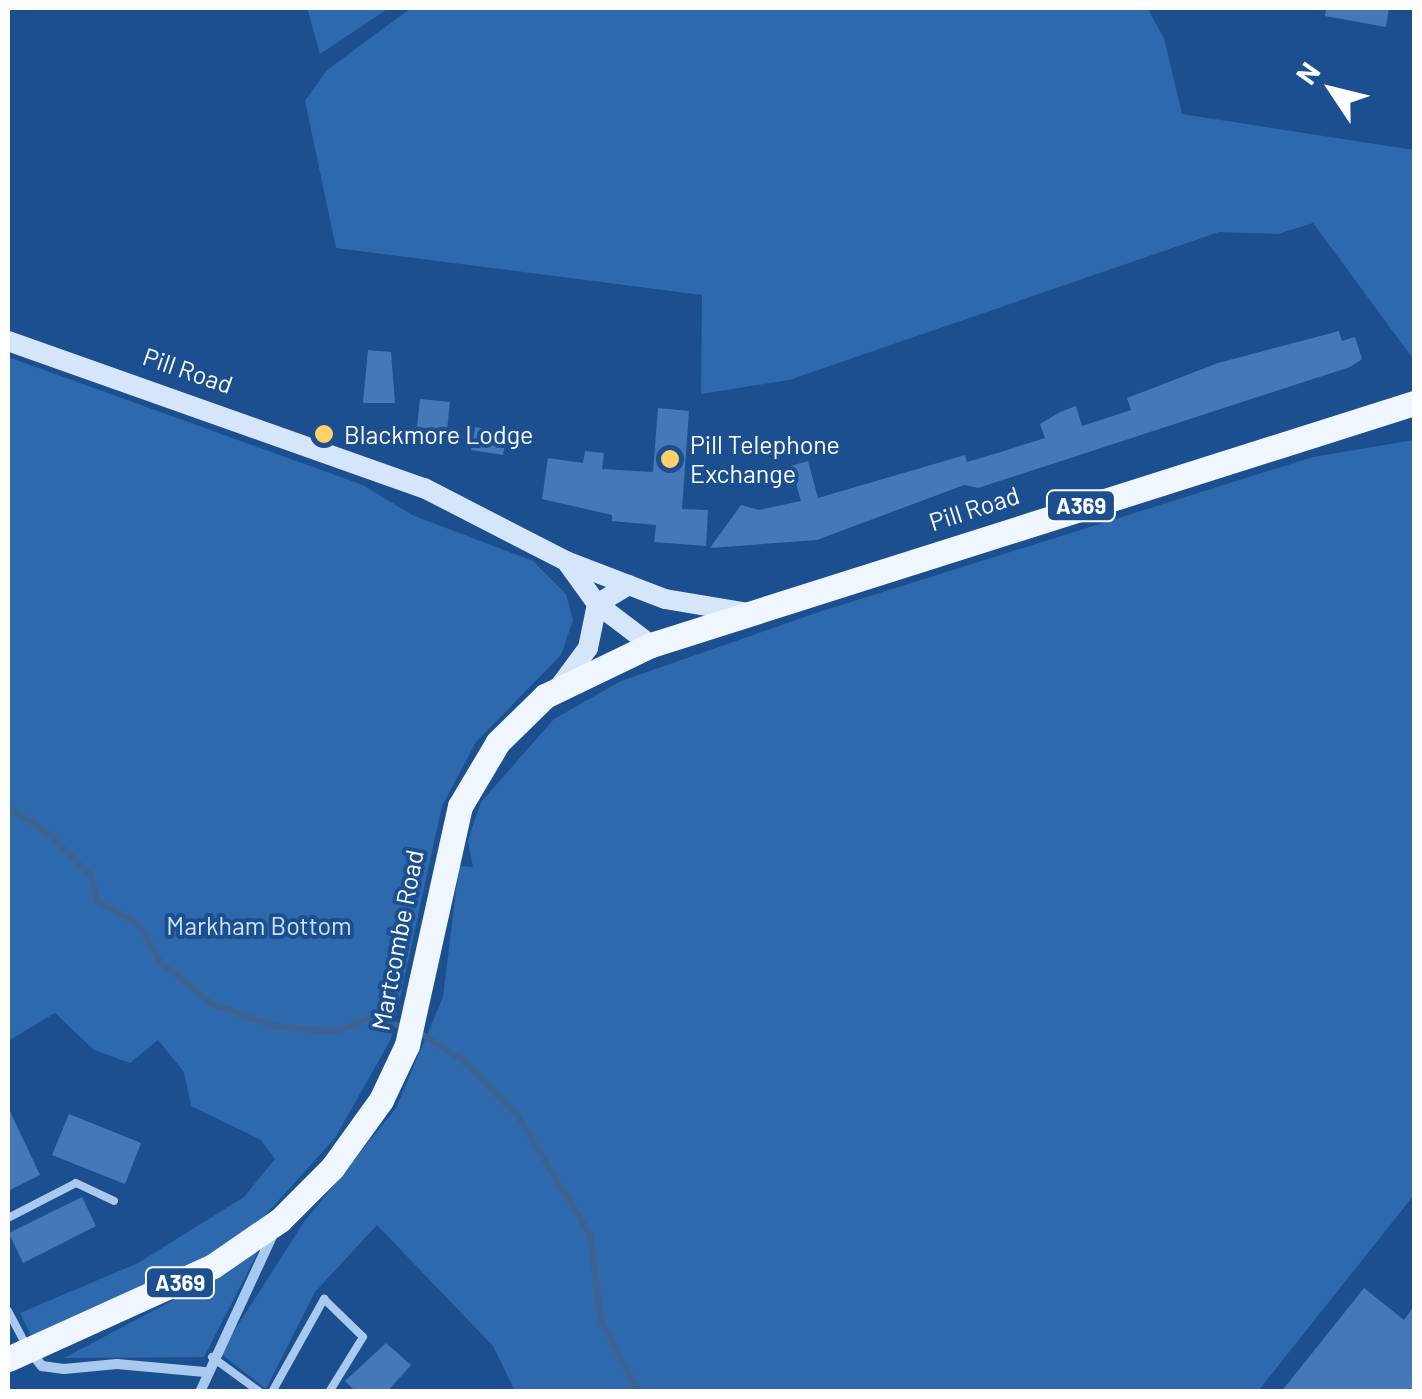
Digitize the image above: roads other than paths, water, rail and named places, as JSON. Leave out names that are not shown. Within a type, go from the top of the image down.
[{"type":"main road","name":"Pill Road","points":[[750,613],[1414,403]]},
{"type":"main road","name":"Martcombe Road","points":[[18,1354],[214,1266],[280,1220],[330,1171],[381,1100],[407,1045],[454,820],[487,758],[560,686],[662,641],[750,613]]},
{"type":"street","name":"Pill Road","points":[[8,340],[424,488],[566,561],[665,599],[750,613]]},
{"type":"street","name":"Pill Road","points":[[566,561],[597,604],[662,641]]},
{"type":"street","points":[[560,686],[588,648],[597,604],[629,585]]},
{"type":"street","points":[[662,641],[665,599]]},
{"type":"street","points":[[200,1392],[205,1372],[280,1220]]},
{"type":"street","points":[[18,1354],[42,1366],[64,1369],[117,1364],[205,1372]]},
{"type":"lane","points":[[8,1218],[76,1183],[114,1201]]},
{"type":"lane","points":[[272,1392],[324,1299],[363,1337],[330,1392]]},
{"type":"lane","points":[[8,1310],[18,1354]]},
{"type":"lane","points":[[212,1357],[260,1392]]},
{"type":"waterway","points":[[8,807],[49,834],[91,876],[97,901],[139,925],[161,963],[212,1004],[274,1026],[335,1032],[369,1018],[405,1027]]},
{"type":"waterway","points":[[417,1031],[465,1062],[518,1116],[590,1235],[601,1320],[638,1392]]},
{"type":"place","name":"Blackmore Lodge","points":[[324,434]]},
{"type":"place","name":"Pill Telephone Exchange","points":[[670,459]]},
{"type":"park label","name":"Markham Bottom","points":[[259,925]]}]
